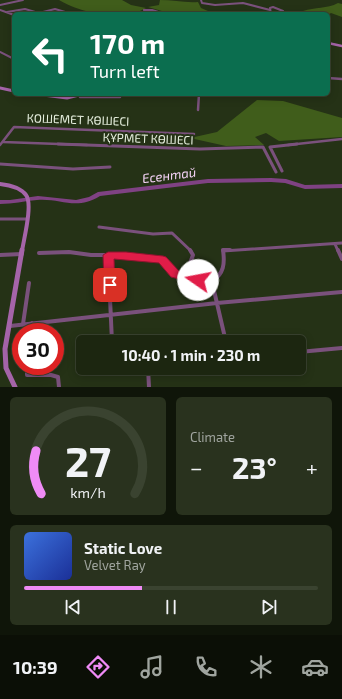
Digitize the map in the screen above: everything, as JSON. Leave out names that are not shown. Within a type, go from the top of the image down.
[{"type":"street","points":[[0,5],[23,0]]},
{"type":"street","points":[[201,0],[202,3],[208,4],[243,3],[270,10],[270,7],[275,7],[283,12]]},
{"type":"street","points":[[7,12],[24,8],[35,12]]},
{"type":"street","points":[[47,12],[55,9],[65,12]]},
{"type":"street","points":[[145,12],[144,10],[148,9],[158,12]]},
{"type":"street","points":[[0,10],[12,14]]},
{"type":"street","points":[[330,43],[342,46]]},
{"type":"street","points":[[0,52],[12,58]]},
{"type":"street","points":[[330,78],[342,79]]},
{"type":"street","points":[[0,88],[12,91]]},
{"type":"street","points":[[48,96],[68,96]]},
{"type":"street","points":[[101,96],[120,97]]},
{"type":"street","points":[[198,110],[199,96]]},
{"type":"street","name":"КОШЕМЕТ КӨШЕСІ","points":[[0,145],[14,127],[194,134]]},
{"type":"street","points":[[282,171],[270,147],[342,139]]},
{"type":"street","name":"ҚҰРМЕТ КӨШЕСІ","points":[[3,142],[200,149],[236,149],[263,146],[276,172]]},
{"type":"street","points":[[0,164],[73,169],[110,167]]},
{"type":"street","points":[[0,184],[15,188],[27,196],[29,206],[10,326],[4,349],[6,368],[15,387]]},
{"type":"street","points":[[0,219],[27,219]]},
{"type":"street","points":[[99,227],[153,234],[172,233],[190,249],[193,254],[185,276]]},
{"type":"street","points":[[40,253],[70,252],[91,255],[126,255],[163,260],[175,275],[212,282],[219,277],[225,266],[223,250],[342,243]]},
{"type":"street","points":[[335,244],[342,259]]},
{"type":"street","points":[[0,255],[22,254]]},
{"type":"street","points":[[108,255],[112,335]]},
{"type":"street","points":[[23,323],[29,282]]},
{"type":"street","points":[[212,282],[224,335]]},
{"type":"street","points":[[40,323],[112,314],[342,292]]},
{"type":"street","points":[[306,351],[342,348]]},
{"type":"street","points":[[27,375],[32,377],[46,375]]},
{"type":"street","points":[[55,375],[58,377],[59,387]]},
{"type":"street","points":[[148,375],[149,387]]},
{"type":"green space","points":[[59,0],[122,0],[131,5],[146,8],[141,12],[90,12]]},
{"type":"green space","points":[[160,0],[198,2],[201,8],[210,12],[165,12],[148,7],[159,5]]},
{"type":"green space","points":[[338,3],[342,4],[342,17],[330,14],[330,12],[303,11],[307,10]]},
{"type":"green space","points":[[257,100],[283,101],[342,118],[342,137],[279,141],[266,133],[255,137],[264,145],[226,146],[190,138],[217,132]]},
{"type":"waterway","name":"Есентай","points":[[0,202],[38,198],[76,202],[91,199],[98,194],[208,181],[271,180],[286,181],[305,187],[342,186]]},
{"type":"route","points":[[110,285],[108,255],[126,255],[163,260],[175,275],[198,280]]}]
